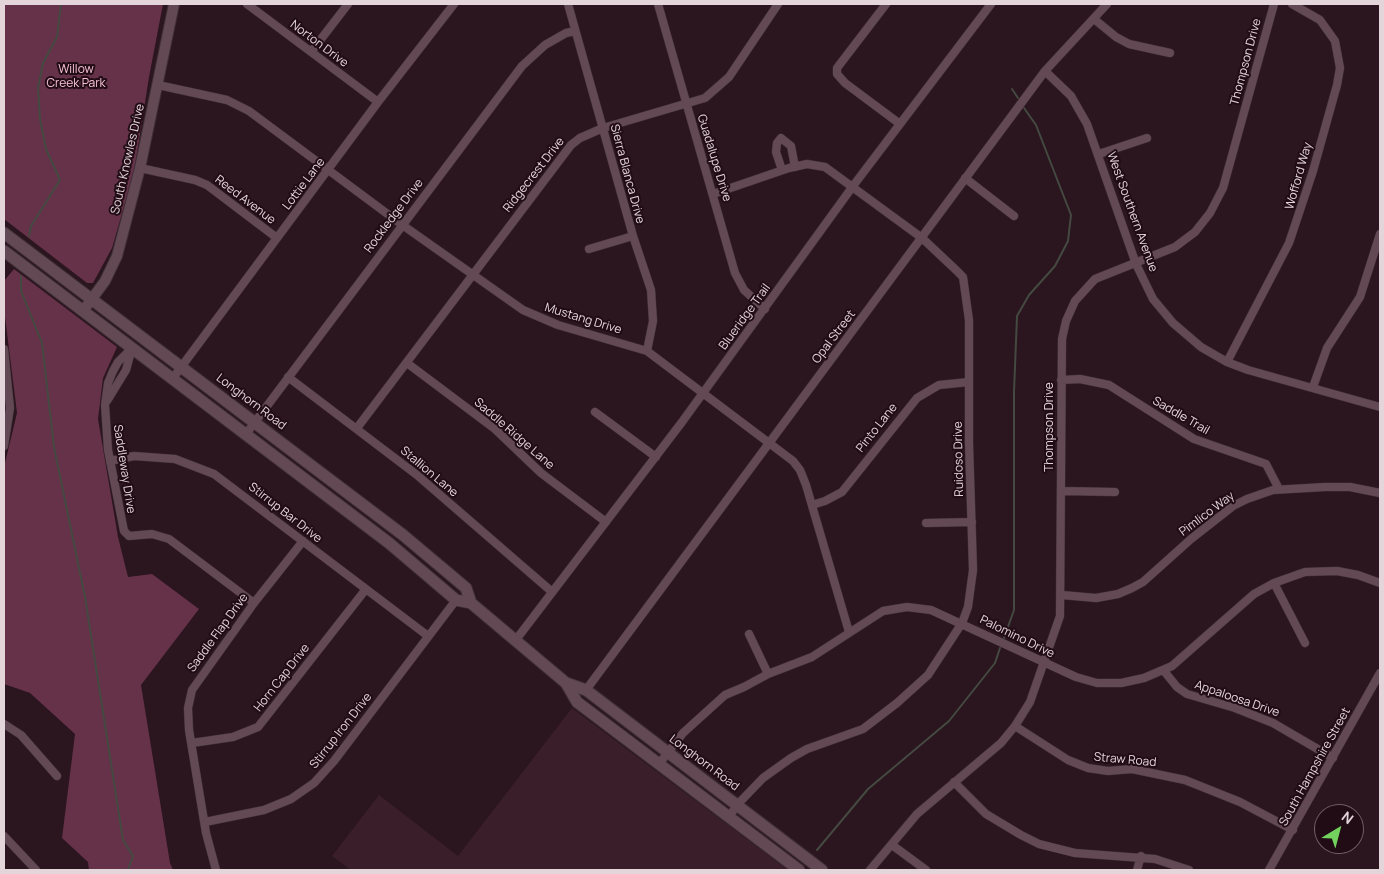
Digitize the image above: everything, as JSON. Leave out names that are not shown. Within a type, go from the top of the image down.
[{"type":"main road","name":"Longhorn Road","points":[[4,233],[403,535],[466,588],[471,603]]},
{"type":"main road","name":"Longhorn Road","points":[[4,251],[390,542],[456,600],[471,603],[566,683],[586,690],[822,870]]},
{"type":"main road","name":"Longhorn Road","points":[[566,683],[577,702],[799,870]]},
{"type":"street","name":"South Knowles Drive","points":[[83,311],[105,281],[117,256],[140,168],[174,4]]},
{"type":"street","name":"Norton Drive","points":[[247,4],[378,102]]},
{"type":"street","points":[[311,52],[348,4]]},
{"type":"street","name":"Lottie Lane","points":[[173,378],[378,102],[454,4]]},
{"type":"street","name":"Sierra Blanca Drive","points":[[568,4],[633,236],[651,290],[653,322],[647,351]]},
{"type":"street","name":"Guadalupe Drive","points":[[658,4],[735,273],[744,290],[765,308]]},
{"type":"street","name":"Ridgecrest Drive","points":[[356,428],[407,363],[562,154],[580,138],[603,128],[705,98],[729,77],[778,4]]},
{"type":"street","points":[[886,4],[838,68],[837,74],[845,83],[900,124]]},
{"type":"street","name":"Blueridge Trail","points":[[515,641],[551,591],[656,457],[852,186],[991,4]]},
{"type":"street","name":"Opal Street","points":[[586,690],[1045,71],[1108,4]]},
{"type":"street","name":"Thompson Drive","points":[[870,870],[917,814],[1001,743],[1015,726],[1030,702],[1060,616],[1062,595],[1061,380],[1063,331],[1075,301],[1096,279],[1166,252],[1184,241],[1204,222],[1223,188],[1274,4]]},
{"type":"street","name":"Wofford Way","points":[[1227,362],[1289,243],[1311,180],[1337,85],[1340,68],[1335,41],[1320,20],[1292,4]]},
{"type":"street","points":[[1094,19],[1116,37],[1129,44],[1170,53]]},
{"type":"street","name":"Rockledge Drive","points":[[246,434],[401,224],[522,66],[545,45],[566,33],[575,31]]},
{"type":"street","name":"West Southern Avenue","points":[[1045,71],[1076,104],[1099,154],[1136,264],[1154,298],[1173,323],[1201,347],[1227,362],[1248,370],[1380,407]]},
{"type":"street","name":"Mustang Drive","points":[[158,85],[238,104],[401,224],[523,310],[539,318],[647,351],[704,392],[793,461],[800,470],[812,504],[849,632]]},
{"type":"street","points":[[782,170],[776,152],[777,143],[780,138],[791,146],[794,168]]},
{"type":"street","points":[[1099,154],[1147,138]]},
{"type":"street","name":"Ruidoso Drive","points":[[713,194],[782,170],[808,164],[825,168],[922,238],[963,277],[969,320],[973,570],[968,607],[962,623],[928,675],[897,704],[863,729],[807,749],[791,758],[763,778],[729,816]]},
{"type":"street","name":"Reed Avenue","points":[[140,168],[195,180],[207,185],[277,238]]},
{"type":"street","points":[[966,178],[1014,216]]},
{"type":"street","points":[[1313,387],[1327,348],[1360,298],[1380,234]]},
{"type":"street","points":[[589,249],[633,236]]},
{"type":"street","points":[[1371,265],[1380,268]]},
{"type":"street","name":"Saddleway Drive","points":[[132,348],[118,362],[112,372],[108,383],[105,405],[106,434],[110,461],[124,531],[129,536],[152,534],[169,539],[254,603]]},
{"type":"street","points":[[4,349],[10,408],[4,446]]},
{"type":"street","name":"Saddle Ridge Lane","points":[[407,363],[494,429],[541,473],[606,522]]},
{"type":"street","name":"Stallion Lane","points":[[288,377],[417,475],[551,591]]},
{"type":"street","name":"Saddle Trail","points":[[1061,380],[1080,379],[1108,385],[1194,439],[1266,464],[1279,488]]},
{"type":"street","name":"Pinto Lane","points":[[812,504],[825,501],[842,492],[917,398],[939,385],[969,382]]},
{"type":"street","points":[[595,412],[656,457]]},
{"type":"street","name":"Stirrup Bar Drive","points":[[110,461],[147,455],[188,462],[228,484],[428,636]]},
{"type":"street","name":"Pimlico Way","points":[[1062,595],[1096,598],[1118,594],[1132,588],[1143,582],[1191,539],[1234,506],[1247,499],[1279,488],[1350,487],[1380,493]]},
{"type":"street","points":[[1062,491],[1115,492]]},
{"type":"street","points":[[926,523],[972,522]]},
{"type":"street","name":"Saddle Flap Drive","points":[[216,870],[211,859],[192,742],[188,708],[192,690],[254,603],[303,541]]},
{"type":"street","name":"Palomino Drive","points":[[659,764],[682,733],[725,694],[744,687],[768,674],[812,657],[883,611],[906,607],[931,610],[1086,681],[1108,684],[1132,682],[1164,671],[1179,662],[1254,594],[1274,583],[1305,572],[1337,571],[1358,575],[1380,583]]},
{"type":"street","points":[[1274,583],[1305,644]]},
{"type":"street","name":"Horn Cap Drive","points":[[192,742],[233,737],[258,726],[366,589]]},
{"type":"street","name":"Stirrup Iron Drive","points":[[205,822],[264,810],[291,799],[314,783],[334,761],[456,600]]},
{"type":"street","points":[[749,634],[768,674]]},
{"type":"street","name":"Appaloosa Drive","points":[[1164,671],[1177,687],[1187,694],[1235,708],[1273,723],[1333,758]]},
{"type":"street","name":"South Hampshire Street","points":[[1268,870],[1293,830],[1380,673]]},
{"type":"street","points":[[4,724],[21,735],[57,776]]},
{"type":"street","name":"Straw Road","points":[[1015,726],[1068,760],[1088,768],[1108,771],[1132,770],[1185,780],[1240,802],[1293,830]]},
{"type":"street","points":[[954,782],[986,814],[1021,836],[1039,844],[1084,855],[1141,856],[1189,870]]},
{"type":"street","points":[[4,836],[36,870]]},
{"type":"street","points":[[892,845],[926,870]]},
{"type":"street","points":[[1137,870],[1141,856]]},
{"type":"shaded area","points":[[572,708],[788,870],[351,870],[332,856],[379,795],[458,856]]},
{"type":"green space","name":"Willow Creek Park","points":[[4,4],[163,4],[134,172],[112,248],[93,283],[87,283],[4,219]]},
{"type":"green space","points":[[14,269],[117,347],[103,378],[98,419],[118,537],[128,577],[152,574],[199,609],[141,685],[170,863],[173,870],[89,870],[88,862],[62,838],[75,734],[30,693],[4,684],[4,467],[17,413],[4,309],[4,281]]},
{"type":"waterway","points":[[29,236],[31,226],[60,180],[46,149],[40,119],[38,88],[43,63],[57,37],[61,4]]},
{"type":"waterway","points":[[1012,89],[1018,98]]},
{"type":"waterway","points":[[1004,638],[1014,610],[1014,392],[1017,316],[1029,295],[1055,266],[1068,241],[1071,215],[1036,125],[1024,108]]},
{"type":"waterway","points":[[21,276],[21,291],[42,343],[54,447],[85,597],[123,840],[133,856],[128,870]]},
{"type":"waterway","points":[[817,850],[868,789],[949,721],[995,663],[1000,648]]}]
